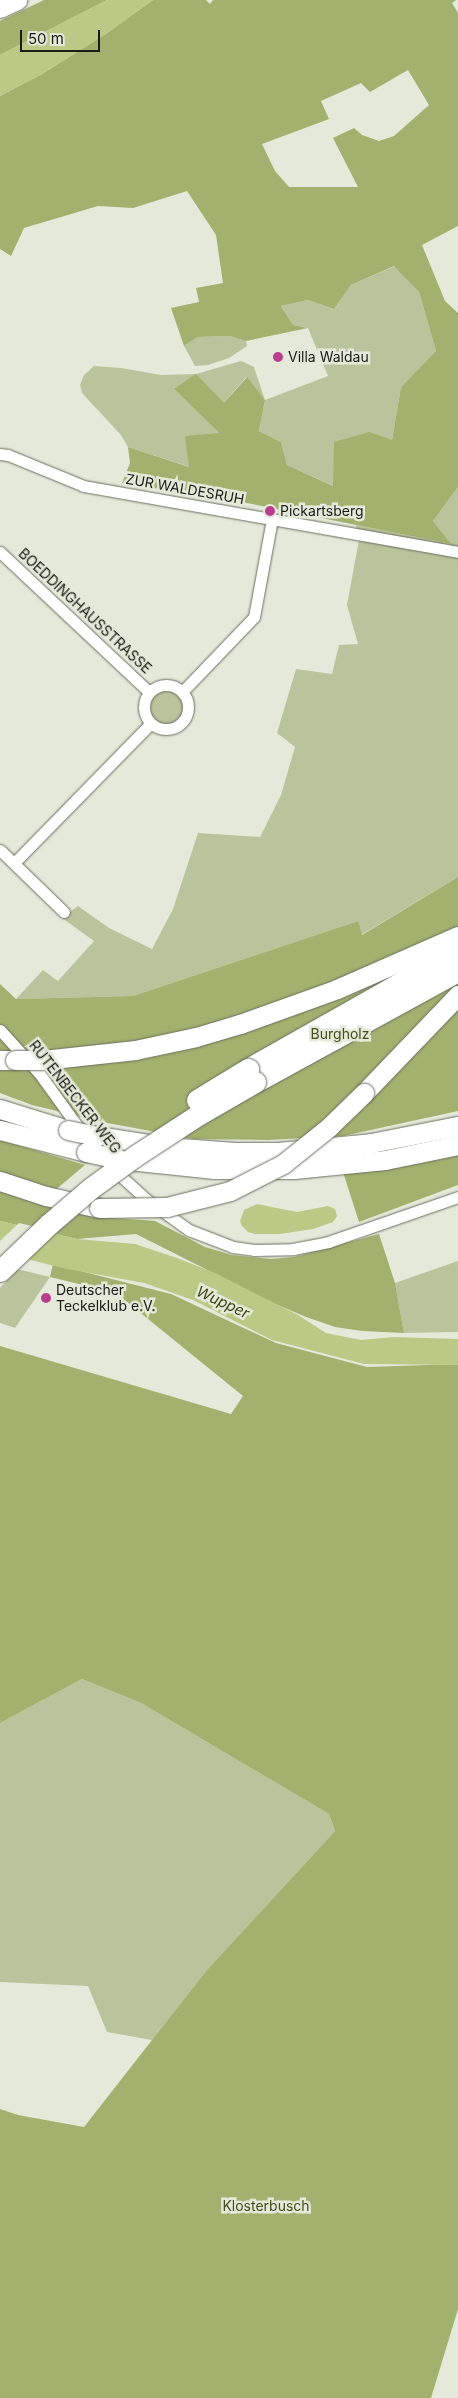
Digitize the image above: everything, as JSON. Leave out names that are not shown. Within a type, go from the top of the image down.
[{"type":"highway","points":[[0,1271],[49,1224],[99,1183],[198,1116],[251,1076],[458,950]]},
{"type":"highway","points":[[0,1252],[52,1204],[103,1164],[169,1118],[458,971]]},
{"type":"main road","points":[[0,8],[17,0]]},
{"type":"main road","points":[[8,1060],[42,1060],[135,1050],[205,1034],[289,1008],[458,936]]},
{"type":"main road","points":[[0,1181],[46,1196],[99,1208],[167,1207],[198,1200],[248,1183],[282,1164],[307,1146],[364,1093],[458,995]]},
{"type":"main road","points":[[0,1109],[68,1130],[97,1136],[175,1148],[234,1152],[278,1152],[371,1143],[458,1126]]},
{"type":"main road","points":[[0,1130],[118,1159],[214,1170],[294,1169],[384,1160],[458,1145]]},
{"type":"street","name":"ZUR WALDESRUH","points":[[0,454],[8,455],[84,486],[458,552]]},
{"type":"street","points":[[182,692],[254,617],[272,520]]},
{"type":"street","name":"BOEDDINGHAUSSTRASSE","points":[[0,552],[148,692]]},
{"type":"street","points":[[165,685],[182,692],[188,705],[188,712],[179,725],[164,730],[150,724],[146,719],[143,705],[148,692],[165,685]]},
{"type":"street","points":[[14,863],[150,724]]},
{"type":"street","points":[[0,850],[64,912]]},
{"type":"street","name":"RUTENBECKER WEG","points":[[0,1030],[40,1073],[88,1142],[110,1165],[169,1218],[208,1240],[233,1247],[254,1250],[271,1251],[309,1247],[355,1234],[458,1197]]},
{"type":"shaded area","points":[[395,266],[419,292],[436,351],[401,387],[392,440],[334,486],[287,465],[281,442],[259,431],[265,400],[328,376],[308,328],[293,325],[281,306],[308,300],[334,309],[351,285]]},
{"type":"shaded area","points":[[230,336],[246,341],[247,346],[229,358],[208,365],[195,366],[184,346],[198,337]]},
{"type":"shaded area","points":[[241,361],[254,367],[265,400],[246,377],[224,403],[174,389],[219,433],[190,467],[128,447],[121,435],[82,393],[80,385],[84,375],[94,366],[121,368],[161,375],[196,374]]},
{"type":"shaded area","points":[[458,487],[458,877],[361,935],[358,921],[133,996],[16,999],[43,970],[58,981],[94,941],[62,918],[78,906],[109,928],[152,949],[173,909],[198,833],[260,837],[281,795],[295,747],[277,733],[296,669],[332,674],[339,645],[358,644],[347,605],[359,540],[356,525],[450,544],[433,521]]},
{"type":"shaded area","points":[[166,689],[178,695],[184,707],[178,719],[166,725],[154,719],[148,707],[154,695]]},
{"type":"shaded area","points":[[458,1261],[458,1332],[404,1333],[395,1283]]},
{"type":"shaded area","points":[[17,1269],[50,1277],[15,1328],[0,1323],[0,1288]]},
{"type":"shaded area","points":[[82,1679],[141,1703],[329,1814],[335,1831],[206,1971],[152,2040],[107,2032],[88,1986],[0,1982],[0,1723]]},
{"type":"green space","points":[[44,0],[107,0],[0,55],[0,21]]},
{"type":"green space","points":[[153,0],[206,0],[210,4],[213,0],[456,0],[452,3],[458,13],[458,226],[422,245],[445,301],[458,313],[458,487],[433,521],[451,544],[237,501],[122,483],[130,463],[128,447],[189,467],[185,436],[219,433],[174,389],[196,374],[224,403],[247,377],[265,400],[259,431],[281,442],[287,465],[333,486],[334,442],[369,432],[392,440],[401,387],[436,351],[419,292],[394,266],[351,285],[334,309],[308,300],[281,306],[293,325],[308,328],[246,341],[230,336],[198,337],[184,346],[171,308],[199,302],[196,288],[223,283],[216,235],[187,191],[133,208],[98,206],[24,228],[11,256],[0,249],[0,96],[42,74],[107,33]],"holes":[[[408,70],[429,105],[394,136],[379,141],[362,135],[354,128],[333,138],[358,187],[289,187],[275,171],[262,144],[329,119],[321,101],[361,83],[370,92]]]},
{"type":"green space","name":"Burgholz","points":[[458,877],[458,1111],[343,1136],[268,1140],[194,1139],[102,1122],[32,1105],[0,1093],[0,1059],[48,1036],[12,1052],[0,1050],[0,984],[16,999],[133,996],[358,921],[362,935]]},
{"type":"green space","points":[[0,1140],[85,1165],[41,1202],[99,1217],[155,1221],[205,1247],[232,1255],[271,1259],[294,1257],[379,1234],[395,1283],[404,1333],[362,1331],[335,1327],[306,1317],[271,1302],[136,1234],[77,1239],[0,1221]]},
{"type":"green space","points":[[458,1152],[458,1185],[359,1222],[343,1172]]},
{"type":"green space","name":"Klosterbusch","points":[[53,1264],[171,1294],[276,1343],[367,1367],[458,1364],[458,2309],[431,2398],[0,2398],[0,2109],[18,2115],[84,2127],[206,1971],[335,1831],[329,1814],[141,1703],[82,1679],[0,1723],[0,1346],[231,1414],[243,1396],[116,1293],[50,1277]]},
{"type":"water","points":[[107,0],[153,0],[107,33],[42,74],[0,96],[0,55]]},
{"type":"water","points":[[257,1204],[297,1212],[328,1206],[335,1209],[337,1216],[333,1222],[313,1229],[280,1234],[255,1234],[248,1232],[240,1221],[244,1210]]},
{"type":"water","name":"Wupper","points":[[0,1221],[77,1239],[135,1244],[177,1258],[215,1273],[298,1315],[326,1333],[361,1340],[394,1337],[458,1339],[458,1365],[364,1364],[272,1340],[193,1300],[144,1283],[62,1268],[0,1252]]},
{"type":"pier","points":[[19,1223],[54,1231],[23,1260],[0,1254],[0,1241]]},
{"type":"place","name":"Villa Waldau","points":[[278,357]]},
{"type":"place","name":"Pickartsberg","points":[[270,511]]},
{"type":"place","name":"Deutscher Teckelklub e.V.","points":[[46,1298]]}]
